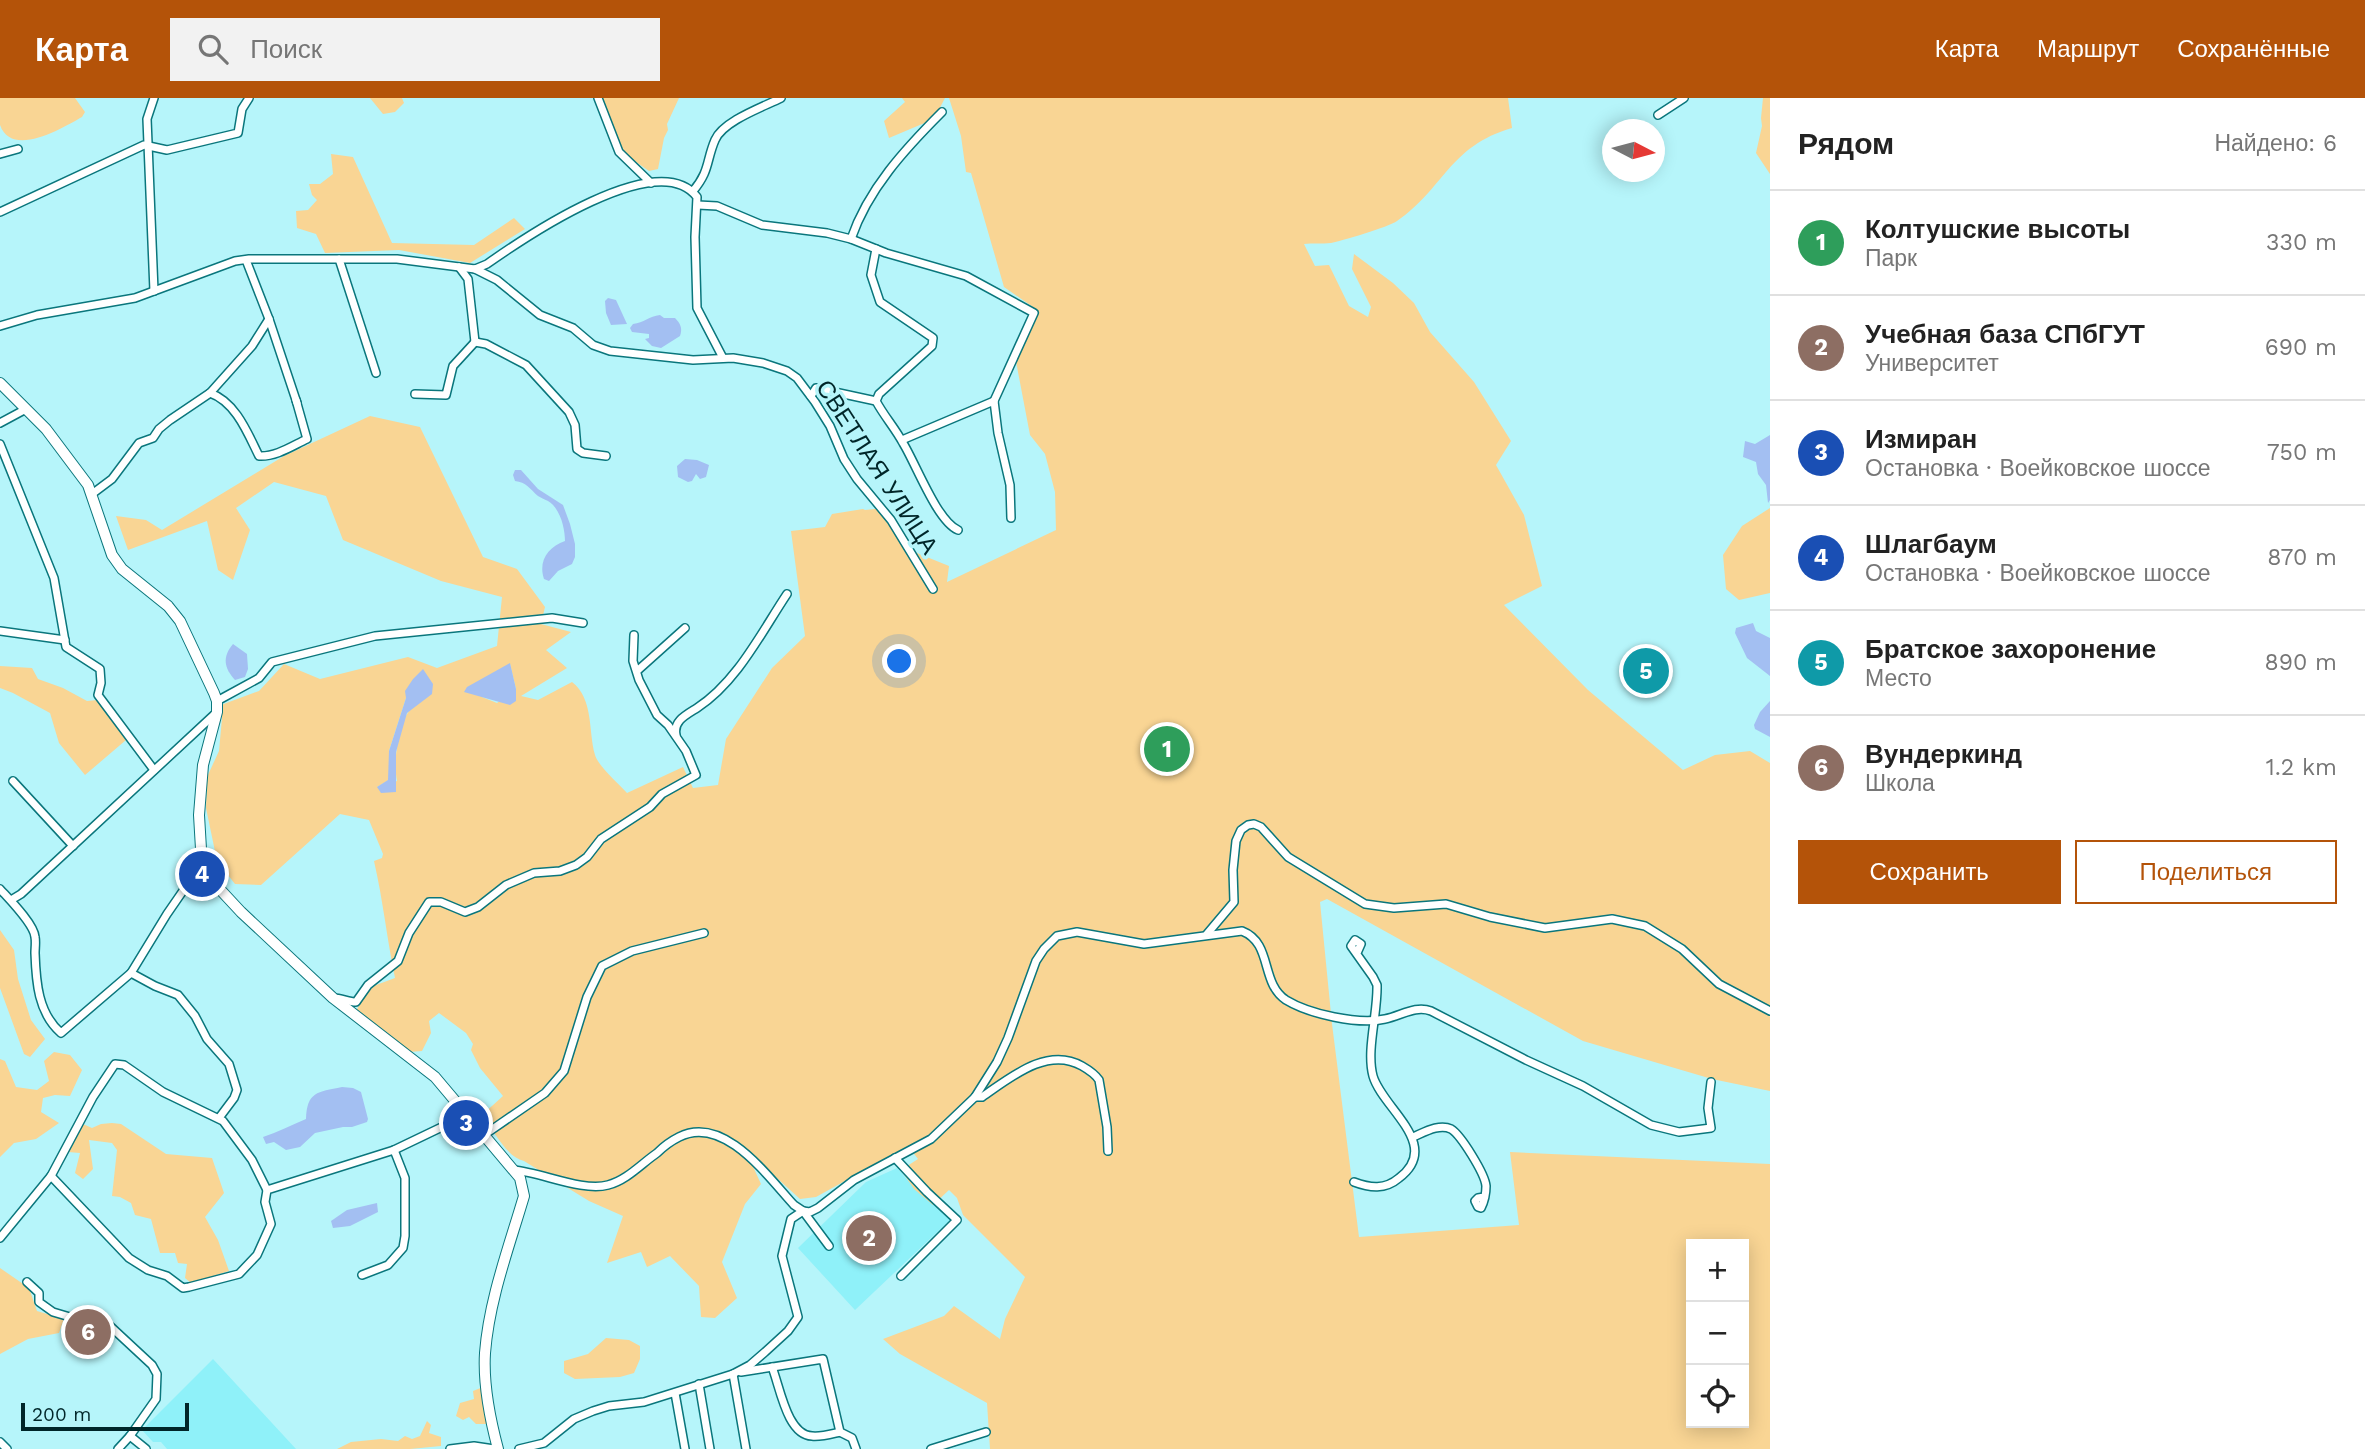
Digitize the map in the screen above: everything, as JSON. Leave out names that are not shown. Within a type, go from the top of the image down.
[{"type":"street","points":[[154,98],[147,119],[155,291]]},
{"type":"street","points":[[0,212],[144,145],[167,150],[238,133],[242,109],[249,98]]},
{"type":"street","points":[[598,98],[620,152],[651,183]]},
{"type":"street","points":[[693,191],[706,176],[716,138],[723,129],[781,98]]},
{"type":"street","points":[[1658,115],[1684,98]]},
{"type":"street","points":[[851,239],[861,212],[873,192],[909,147],[942,112]]},
{"type":"street","points":[[0,154],[18,149]]},
{"type":"street","points":[[468,278],[475,269],[487,264],[568,211],[651,183],[667,183],[693,191],[698,205],[695,237],[697,308],[723,358]]},
{"type":"street","points":[[698,205],[717,206],[762,225],[827,233],[851,239],[966,275],[1034,313],[994,401],[1010,485],[1011,518]]},
{"type":"street","points":[[876,249],[871,275],[874,291],[880,302],[933,338],[932,346],[879,394],[876,401]]},
{"type":"street","points":[[339,259],[376,373]]},
{"type":"street","points":[[0,326],[37,315],[135,298],[235,261],[397,259],[475,269]]},
{"type":"street","points":[[210,393],[226,404],[239,418],[259,456],[277,453],[307,439],[270,319],[246,260]]},
{"type":"street","points":[[415,394],[446,396],[453,366],[475,342],[468,278],[459,267]]},
{"type":"street","name":"СВЕТЛАЯ УЛИЦА","points":[[475,269],[497,280],[540,315],[573,328],[593,345],[610,351],[693,360],[723,358],[763,363],[787,371],[797,378],[811,396],[830,426],[844,459],[891,520],[933,589]]},
{"type":"street","points":[[92,494],[112,479],[139,443],[153,438],[170,420],[210,393],[252,346],[270,319]]},
{"type":"street","points":[[475,342],[486,344],[526,365],[569,412],[575,425],[578,449],[583,453],[606,456]]},
{"type":"street","points":[[0,383],[61,447],[92,494],[101,529],[112,555],[122,569],[168,606],[180,621],[217,707],[200,789],[201,849],[214,883],[333,998],[435,1077],[513,1170],[523,1187],[524,1196],[489,1323],[485,1356],[486,1386],[494,1435],[492,1448],[450,1449]]},
{"type":"street","points":[[811,396],[816,388],[876,401],[902,440],[939,510],[952,527],[958,530]]},
{"type":"street","points":[[902,440],[994,401]]},
{"type":"street","points":[[0,423],[26,409]]},
{"type":"street","points":[[0,444],[54,578],[66,647],[100,669],[98,695],[154,770]]},
{"type":"street","points":[[676,736],[679,720],[722,690],[788,594]]},
{"type":"street","points":[[11,900],[73,846],[217,707],[259,678],[272,662],[351,641],[387,635],[552,618],[583,623]]},
{"type":"street","points":[[637,671],[685,628]]},
{"type":"street","points":[[0,631],[65,640]]},
{"type":"street","points":[[333,998],[356,1002],[368,985],[388,971],[398,961],[409,933],[429,902],[441,902],[465,912],[478,907],[506,885],[534,873],[560,871],[576,865],[587,857],[601,839],[649,807],[662,794],[696,775],[686,751],[657,715],[637,671],[633,661],[634,635]]},
{"type":"street","points":[[13,781],[73,846]]},
{"type":"street","points":[[1207,935],[1234,902],[1236,841],[1241,830],[1254,824],[1261,827],[1278,849],[1291,860],[1365,904],[1394,908],[1446,904],[1490,917],[1545,928],[1612,919],[1645,926],[1682,949],[1719,984],[1770,1011]]},
{"type":"street","points":[[0,889],[35,934],[38,988],[42,1005],[47,1018],[61,1033],[131,973],[196,872],[206,866]]},
{"type":"street","points":[[733,1374],[750,1365],[765,1352],[788,1331],[798,1317],[782,1256],[791,1219],[803,1211],[810,1212],[818,1208],[854,1180],[931,1139],[975,1097],[997,1062],[1008,1038],[1036,961],[1057,936],[1077,932],[1144,944],[1242,931],[1253,936],[1264,957],[1275,991],[1303,1008],[1331,1016],[1376,1021],[1422,1008],[1431,1011],[1665,1130],[1679,1132],[1711,1128],[1708,1108],[1711,1082]]},
{"type":"street","points":[[484,1135],[545,1093],[564,1071],[587,997],[602,966],[632,951],[704,933]]},
{"type":"street","points":[[1354,1182],[1370,1188],[1380,1187],[1399,1179],[1413,1161],[1413,1137],[1382,1094],[1373,1076],[1371,1063],[1377,985],[1357,953]]},
{"type":"street","points":[[131,973],[178,995],[195,1016],[207,1040],[229,1064],[237,1090],[219,1118]]},
{"type":"street","points":[[975,1097],[982,1097],[1023,1071],[1049,1059],[1078,1063],[1099,1080],[1108,1151]]},
{"type":"street","points":[[0,1238],[51,1176],[93,1097],[115,1064],[124,1065],[163,1092],[223,1121],[252,1160],[267,1190],[265,1202],[271,1224],[257,1255],[239,1274],[183,1288],[167,1276],[129,1258],[51,1176]]},
{"type":"street","points":[[267,1190],[394,1150],[467,1115]]},
{"type":"street","points":[[1413,1137],[1439,1128],[1450,1129],[1483,1174],[1486,1187],[1484,1197]]},
{"type":"street","points":[[513,1170],[532,1171],[583,1185],[606,1185],[621,1180],[680,1136],[711,1133],[736,1144],[794,1205],[803,1211],[829,1246]]},
{"type":"street","points":[[362,1275],[388,1265],[403,1248],[405,1178],[394,1150]]},
{"type":"street","points":[[895,1158],[957,1220],[901,1276]]},
{"type":"street","points":[[27,1282],[39,1293],[39,1301],[53,1312],[97,1325],[110,1326],[152,1365],[158,1374],[156,1399],[118,1449]]},
{"type":"street","points":[[519,1449],[544,1443],[574,1419],[609,1406],[644,1402],[733,1374],[823,1359],[840,1432]]},
{"type":"street","points":[[772,1367],[787,1414],[800,1433],[811,1437],[840,1432],[852,1438],[856,1449]]},
{"type":"street","points":[[733,1374],[746,1449]]},
{"type":"street","points":[[699,1384],[710,1449]]},
{"type":"street","points":[[675,1392],[685,1449]]},
{"type":"street","points":[[931,1449],[986,1432]]},
{"type":"street","points":[[130,1436],[146,1449]]},
{"type":"street","points":[[0,1442],[7,1449]]},
{"type":"shaded area","points":[[0,98],[75,98],[85,112],[82,117],[39,138],[15,140],[6,135],[0,125]]},
{"type":"shaded area","points":[[370,98],[402,98],[404,103],[395,112],[383,114]]},
{"type":"shaded area","points":[[597,98],[679,98],[667,124],[668,130],[658,169],[649,171],[623,153]]},
{"type":"shaded area","points":[[902,98],[945,98],[934,119],[889,138],[884,121],[905,102]]},
{"type":"shaded area","points":[[949,98],[1508,98],[1512,128],[1491,136],[1460,157],[1426,196],[1397,221],[1336,242],[1304,244],[1315,266],[1329,265],[1349,306],[1368,317],[1371,307],[1352,269],[1354,254],[1393,283],[1414,303],[1430,332],[1474,382],[1511,441],[1496,465],[1524,515],[1542,586],[1504,605],[1588,690],[1683,770],[1715,755],[1750,751],[1770,763],[1770,1091],[1712,1079],[1583,1041],[1327,899],[1320,902],[1332,1024],[1359,1237],[1519,1225],[1510,1152],[1770,1164],[1770,1449],[990,1449],[987,1403],[900,1354],[883,1339],[944,1316],[954,1306],[1000,1339],[1005,1319],[1025,1277],[963,1215],[957,1198],[949,1190],[933,1205],[914,1189],[901,1170],[918,1159],[908,1146],[816,1197],[800,1199],[745,1149],[761,1184],[745,1204],[722,1262],[737,1298],[715,1318],[701,1317],[699,1286],[670,1256],[647,1267],[641,1252],[607,1263],[623,1216],[589,1201],[517,1158],[506,1148],[482,1115],[503,1096],[480,1068],[471,1050],[473,1044],[466,1033],[439,1013],[429,1021],[431,1033],[422,1051],[409,1052],[355,1013],[368,988],[395,978],[374,861],[382,858],[383,854],[369,820],[340,814],[261,885],[235,884],[217,861],[206,808],[207,777],[219,751],[221,705],[259,691],[284,664],[320,679],[408,657],[437,668],[497,646],[502,597],[441,581],[343,540],[326,496],[274,482],[236,508],[250,530],[233,580],[218,570],[207,521],[128,550],[116,516],[146,520],[162,530],[284,456],[370,416],[420,427],[483,557],[517,569],[545,607],[541,624],[571,632],[546,650],[567,668],[521,696],[538,700],[572,682],[584,697],[587,706],[595,755],[604,769],[627,793],[683,767],[693,788],[718,785],[726,739],[772,668],[805,636],[791,531],[825,527],[832,514],[884,508],[912,551],[949,566],[947,582],[1056,530],[1055,492],[1045,454],[1030,435],[1014,351],[1033,307],[1004,287],[971,173],[966,172],[961,136]],"holes":[[[510,664],[516,689],[497,703],[482,697]],[[406,698],[412,707],[403,722],[398,742],[397,781],[377,787],[389,780],[389,751]]]},
{"type":"shaded area","points":[[1763,98],[1770,98],[1770,174],[1756,153],[1762,126]]},
{"type":"shaded area","points":[[331,154],[353,157],[392,243],[474,245],[514,218],[525,229],[470,263],[399,250],[325,253],[316,234],[297,228],[296,211],[308,210],[317,200],[312,195],[309,184],[320,184],[333,174]]},
{"type":"shaded area","points":[[608,298],[616,300],[627,324],[611,325],[606,313],[605,301]]},
{"type":"shaded area","points":[[660,315],[664,318],[675,318],[681,331],[680,336],[661,348],[652,346],[645,339],[649,338],[649,334],[632,332],[630,328],[633,324]]},
{"type":"shaded area","points":[[1770,435],[1768,503],[1766,485],[1758,474],[1756,462],[1743,457],[1745,441],[1755,444]]},
{"type":"shaded area","points":[[685,459],[709,465],[706,477],[700,479],[696,474],[692,481],[688,482],[678,477],[677,466]]},
{"type":"shaded area","points":[[515,470],[521,470],[538,489],[563,505],[570,524],[575,557],[572,564],[558,571],[549,581],[544,579],[542,566],[549,551],[565,541],[563,524],[552,504],[525,484],[515,481]]},
{"type":"shaded area","points":[[1770,508],[1770,593],[1739,600],[1726,589],[1723,555],[1742,526]]},
{"type":"shaded area","points":[[1753,623],[1756,631],[1770,638],[1770,676],[1747,658],[1735,633],[1736,628]]},
{"type":"shaded area","points":[[233,644],[247,654],[248,669],[245,677],[235,680],[228,671],[226,662],[227,653]]},
{"type":"shaded area","points":[[510,663],[516,701],[510,705],[464,692],[467,687]]},
{"type":"shaded area","points":[[0,666],[32,668],[38,679],[87,701],[98,700],[126,740],[85,775],[59,743],[50,713],[0,688]]},
{"type":"shaded area","points":[[423,669],[433,684],[432,694],[407,713],[396,752],[396,792],[381,793],[377,787],[388,780],[389,751],[406,698],[405,691]]},
{"type":"shaded area","points":[[1770,701],[1770,737],[1755,729],[1754,725],[1760,712]]},
{"type":"shaded area","points":[[0,930],[14,950],[18,979],[31,1020],[45,1039],[30,1057],[24,1054],[0,988]]},
{"type":"shaded area","points":[[54,1052],[70,1055],[82,1070],[70,1096],[55,1095],[43,1098],[41,1112],[59,1123],[36,1139],[14,1143],[0,1157],[0,1059],[5,1061],[16,1087],[37,1090],[49,1081],[44,1061]]},
{"type":"shaded area","points":[[342,1087],[361,1092],[367,1122],[315,1133],[300,1147],[286,1150],[274,1142],[266,1144],[263,1137],[306,1119],[309,1103],[315,1095]]},
{"type":"shaded area","points":[[112,1123],[121,1124],[166,1154],[212,1158],[224,1193],[205,1217],[218,1240],[229,1271],[191,1283],[185,1278],[187,1264],[178,1263],[175,1253],[160,1253],[151,1219],[135,1215],[131,1203],[112,1196],[117,1150],[112,1143],[89,1140],[93,1169],[83,1179],[75,1173],[80,1153],[68,1152],[78,1127],[83,1124],[92,1128]]},
{"type":"shaded area","points":[[897,1168],[950,1220],[855,1310],[798,1248],[866,1182]]},
{"type":"shaded area","points":[[377,1203],[378,1212],[350,1226],[333,1228],[331,1221],[347,1210]]},
{"type":"shaded area","points":[[0,1268],[29,1288],[37,1311],[64,1319],[59,1333],[28,1339],[0,1354]]},
{"type":"shaded area","points":[[606,1338],[629,1340],[640,1346],[640,1359],[634,1373],[620,1377],[575,1379],[564,1373],[564,1361],[588,1354]]},
{"type":"shaded area","points":[[213,1359],[296,1449],[167,1449],[161,1442],[153,1442],[142,1430]]},
{"type":"shaded area","points":[[483,1387],[489,1414],[486,1424],[476,1424],[469,1417],[463,1420],[456,1416],[460,1403],[474,1399],[473,1391]]},
{"type":"shaded area","points":[[427,1421],[431,1425],[429,1433],[441,1437],[441,1446],[410,1449],[337,1449],[351,1442],[381,1439],[398,1441],[405,1436],[412,1439],[420,1436]]},
{"type":"place","name":"Братское захоронение","points":[[1646,671]]},
{"type":"place","name":"Колтушские высоты","points":[[1167,749]]},
{"type":"place","name":"Шлагбаум","points":[[202,874]]},
{"type":"place","name":"Измиран","points":[[466,1123]]},
{"type":"place","name":"Учебная база СПбГУТ","points":[[869,1238]]},
{"type":"place","name":"Вундеркинд","points":[[88,1332]]}]
